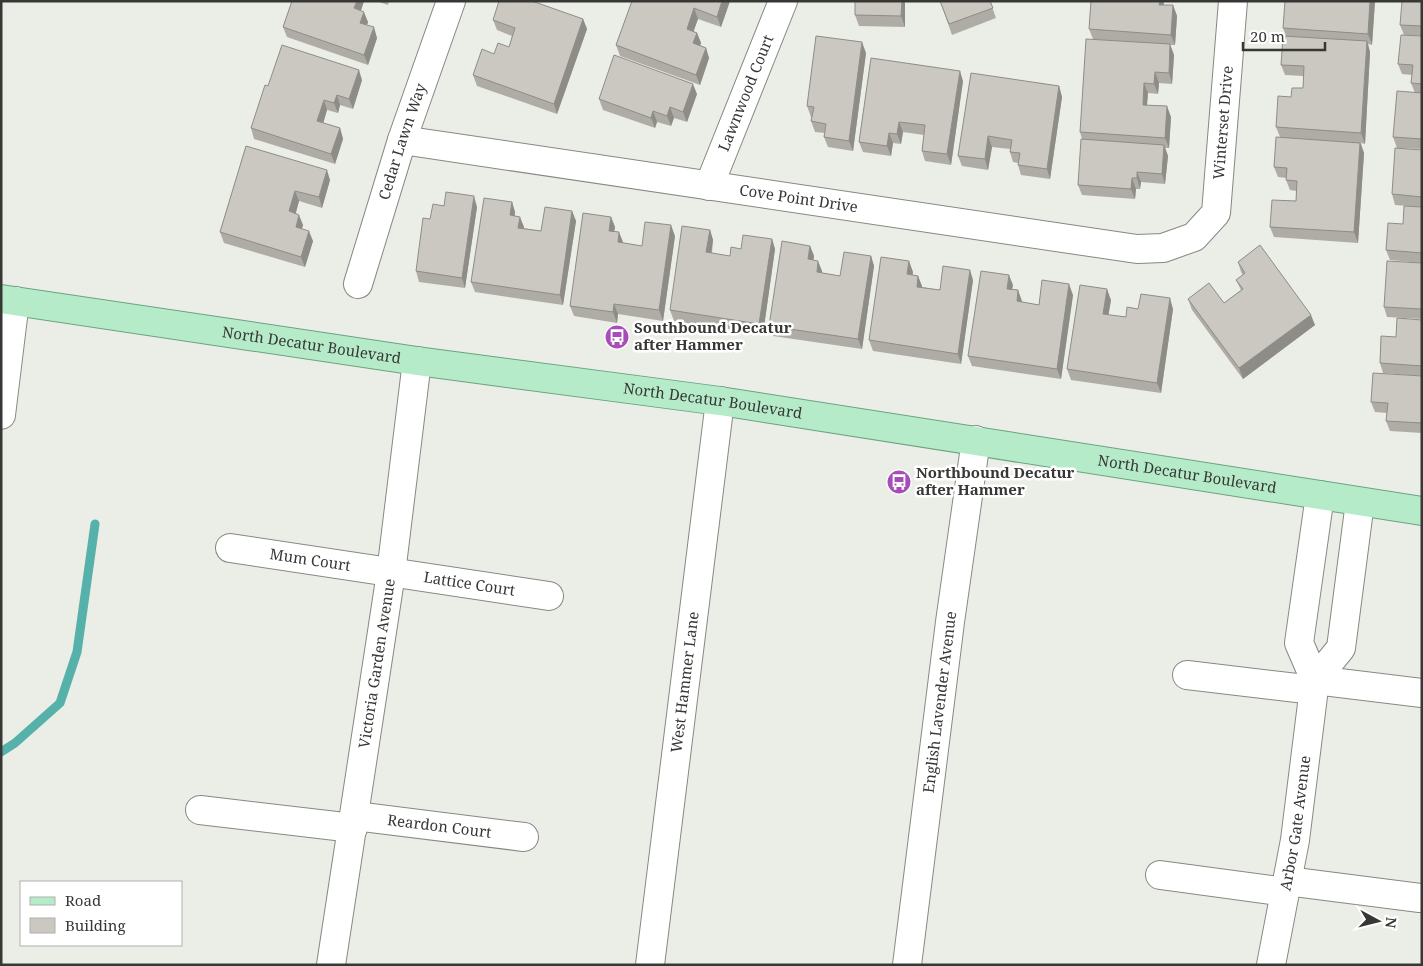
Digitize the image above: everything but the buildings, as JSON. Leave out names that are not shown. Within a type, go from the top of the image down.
[{"type":"main road","name":"North Decatur Boulevard","points":[[8,300],[417,361],[720,401],[1360,502],[1422,510]]},
{"type":"street","name":"Cedar Lawn Way","points":[[358,284],[402,140],[451,1]]},
{"type":"street","name":"Lawnwood Court","points":[[710,186],[783,1]]},
{"type":"street","name":"Winterset Drive","points":[[1194,237],[1216,213],[1232,1]]},
{"type":"street","name":"Cove Point Drive","points":[[402,140],[1137,249],[1163,248],[1194,237]]},
{"type":"street","points":[[1,415],[8,300]]},
{"type":"street","name":"Victoria Garden Avenue","points":[[331,965],[391,573],[417,361]]},
{"type":"street","name":"West Hammer Lane","points":[[650,965],[720,401]]},
{"type":"street","name":"English Lavender Avenue","points":[[907,965],[976,440]]},
{"type":"street","points":[[1314,685],[1299,643],[1320,495]]},
{"type":"street","points":[[1314,685],[1341,648],[1360,502]]},
{"type":"street","name":"Mum Court","points":[[230,548],[391,573]]},
{"type":"street","name":"Lattice Court","points":[[391,573],[550,596]]},
{"type":"street","points":[[1187,675],[1422,693]]},
{"type":"street","name":"Arbor Gate Avenue","points":[[1271,965],[1295,840],[1314,685]]},
{"type":"street","name":"Reardon Court","points":[[200,810],[524,837]]},
{"type":"street","points":[[1160,875],[1420,898]]},
{"type":"waterway","points":[[1,752],[15,743],[60,703],[77,652],[95,524]]},
{"type":"place","name":"Southbound Decatur after Hammer","points":[[617,337]]},
{"type":"place","name":"Northbound Decatur after Hammer","points":[[899,482]]}]
